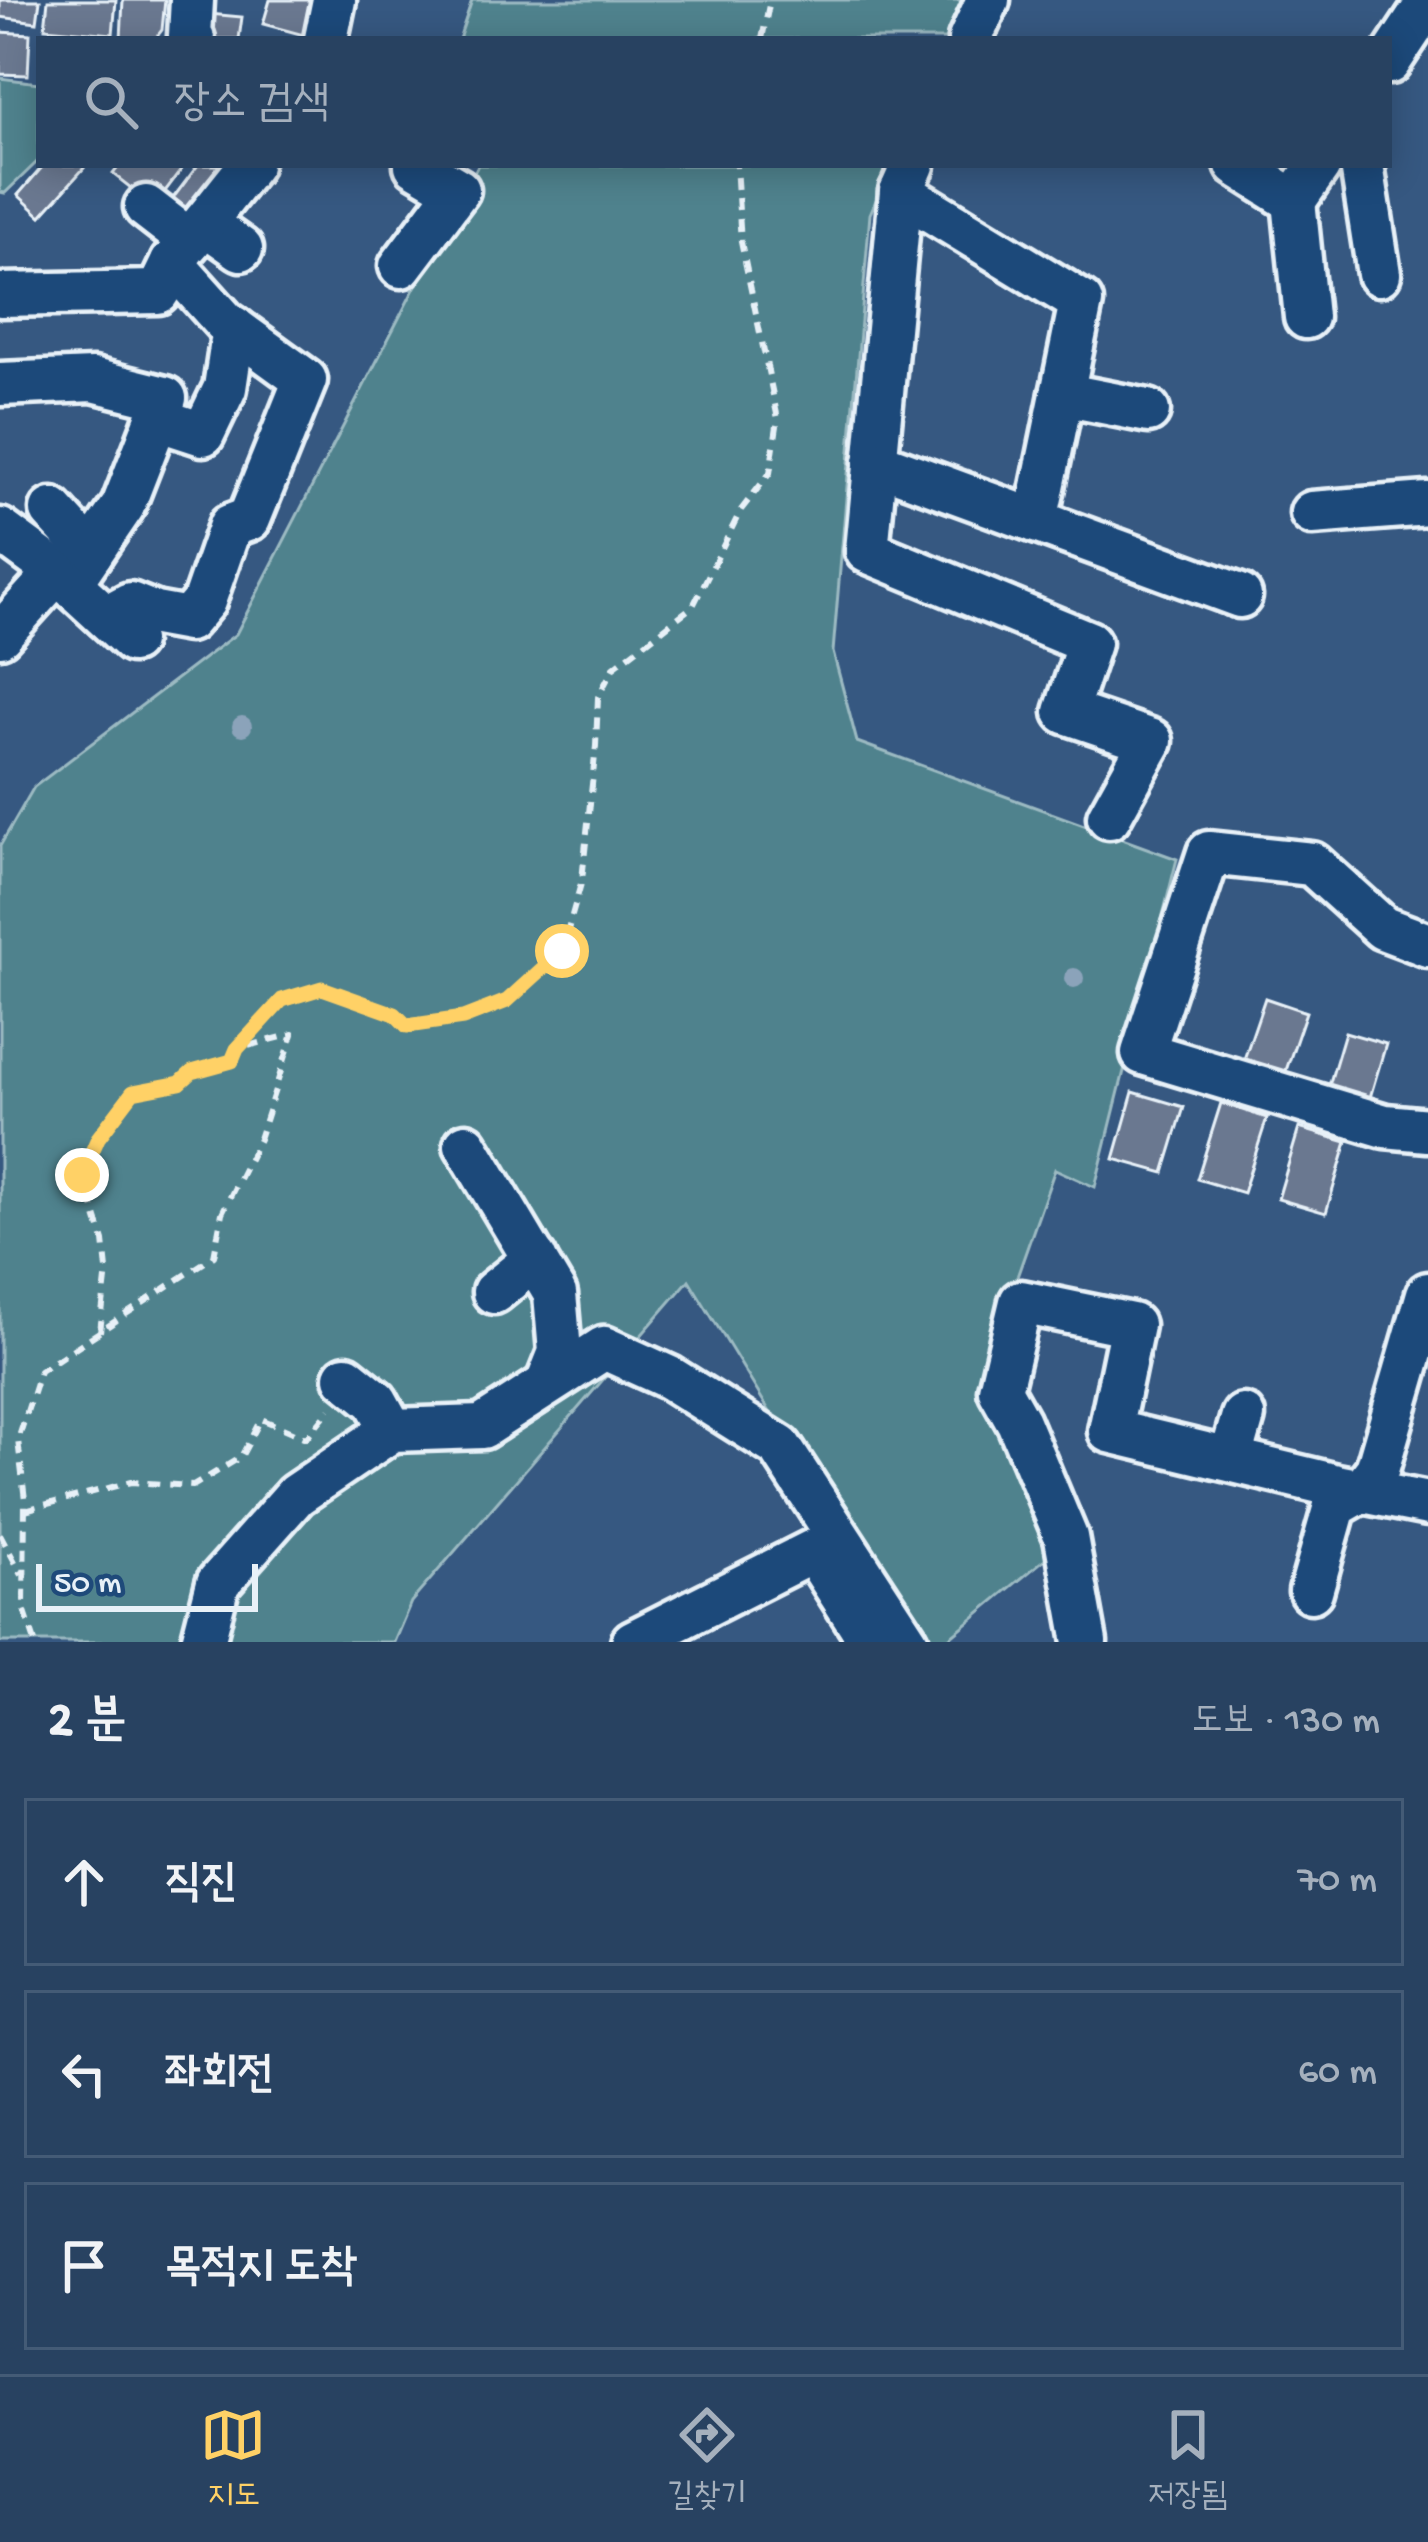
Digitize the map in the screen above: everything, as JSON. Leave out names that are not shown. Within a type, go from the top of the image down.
[{"type":"street","points":[[191,0],[191,36]]},
{"type":"street","points":[[327,36],[334,0]]},
{"type":"street","points":[[971,36],[988,0]]},
{"type":"street","points":[[1392,57],[1428,3]]},
{"type":"street","points":[[0,295],[158,292],[243,168]]},
{"type":"street","points":[[401,266],[458,190],[421,168]]},
{"type":"street","points":[[1242,168],[1294,201]]},
{"type":"street","points":[[1306,317],[1294,201],[1317,168]]},
{"type":"street","points":[[1362,168],[1379,274]]},
{"type":"street","points":[[1036,521],[1081,302],[907,179],[867,551],[1089,643],[1066,712],[1151,741],[1109,817]]},
{"type":"street","points":[[52,510],[73,570],[119,629],[130,604],[188,620],[204,601],[230,526],[249,520],[248,483],[305,380],[225,322],[189,242],[146,207]]},
{"type":"street","points":[[189,242],[242,249]]},
{"type":"street","points":[[158,418],[203,434],[225,388],[234,328]]},
{"type":"street","points":[[0,384],[93,380],[165,398],[123,506],[73,570],[0,635]]},
{"type":"street","points":[[1062,394],[1148,411]]},
{"type":"street","points":[[875,462],[1240,596]]},
{"type":"street","points":[[1312,513],[1428,504]]},
{"type":"street","points":[[0,530],[73,570]]},
{"type":"street","points":[[1428,945],[1384,928],[1312,864],[1209,853],[1143,1053],[1385,1126],[1428,1130]]},
{"type":"street","points":[[466,1145],[556,1294],[560,1352],[548,1382]]},
{"type":"street","points":[[494,1292],[535,1259]]},
{"type":"street","points":[[1311,1591],[1335,1506],[1362,1490],[1377,1470],[1428,1294]]},
{"type":"street","points":[[1085,1642],[1066,1537],[1000,1390],[1021,1302],[1132,1325],[1110,1431],[1428,1504]]},
{"type":"street","points":[[203,1642],[218,1583],[296,1495],[392,1430],[482,1427],[604,1348],[670,1378],[781,1447],[874,1640]]},
{"type":"street","points":[[349,1380],[376,1401],[392,1430]]},
{"type":"street","points":[[1231,1459],[1243,1416]]},
{"type":"street","points":[[633,1642],[813,1551],[874,1640]]},
{"type":"path","points":[[763,36],[770,0]]},
{"type":"path","points":[[100,1332],[107,1270],[104,1241],[82,1175],[98,1138],[133,1092],[180,1083],[192,1072],[232,1061],[237,1049],[282,1000],[322,988],[395,1014],[407,1026],[463,1018],[507,1001],[562,951],[582,880],[598,697],[614,667],[693,606],[741,510],[770,473],[778,419],[741,242],[736,168]]},
{"type":"path","points":[[34,1642],[24,1609],[25,1510],[18,1440],[40,1371],[214,1256],[222,1213],[259,1139],[293,1034],[237,1049]]},
{"type":"path","points":[[25,1510],[131,1482],[193,1486],[241,1457],[261,1419],[306,1438],[349,1380]]},
{"type":"path","points":[[0,1534],[24,1578]]},
{"type":"green space","points":[[472,0],[962,0],[946,36],[460,36]]},
{"type":"green space","points":[[0,78],[36,83],[36,163],[5,193],[0,192]]},
{"type":"green space","points":[[476,168],[890,168],[870,214],[833,652],[857,742],[1177,859],[1095,1187],[1055,1169],[981,1379],[1057,1549],[944,1642],[911,1642],[689,1280],[411,1602],[394,1642],[0,1642],[0,846],[34,787],[236,634]]},
{"type":"building","points":[[0,0],[40,0],[37,22],[0,17]]},
{"type":"building","points":[[48,0],[116,0],[113,34],[45,28]]},
{"type":"building","points":[[123,0],[165,0],[157,36],[121,36]]},
{"type":"building","points":[[270,0],[321,0],[311,36],[263,24]]},
{"type":"building","points":[[209,14],[242,17],[239,36],[206,36]]},
{"type":"building","points":[[0,32],[30,34],[28,75],[0,74]]},
{"type":"building","points":[[41,168],[84,168],[41,216],[18,195]]},
{"type":"building","points":[[118,168],[183,168],[154,206],[113,174]]},
{"type":"building","points":[[196,168],[222,168],[231,176],[186,234],[161,214]]},
{"type":"building","points":[[1265,998],[1306,1012],[1281,1085],[1240,1071]]},
{"type":"building","points":[[1345,1032],[1386,1044],[1366,1111],[1325,1099]]},
{"type":"building","points":[[1133,1092],[1184,1107],[1164,1173],[1114,1159]]},
{"type":"building","points":[[1221,1103],[1267,1118],[1243,1193],[1197,1179]]},
{"type":"building","points":[[1299,1128],[1347,1142],[1326,1213],[1278,1199]]},
{"type":"route","points":[[82,1175],[98,1138],[133,1092],[180,1083],[192,1072],[232,1061],[237,1049],[282,1000],[322,988],[395,1014],[407,1026],[463,1018],[507,1001],[562,951]]}]
